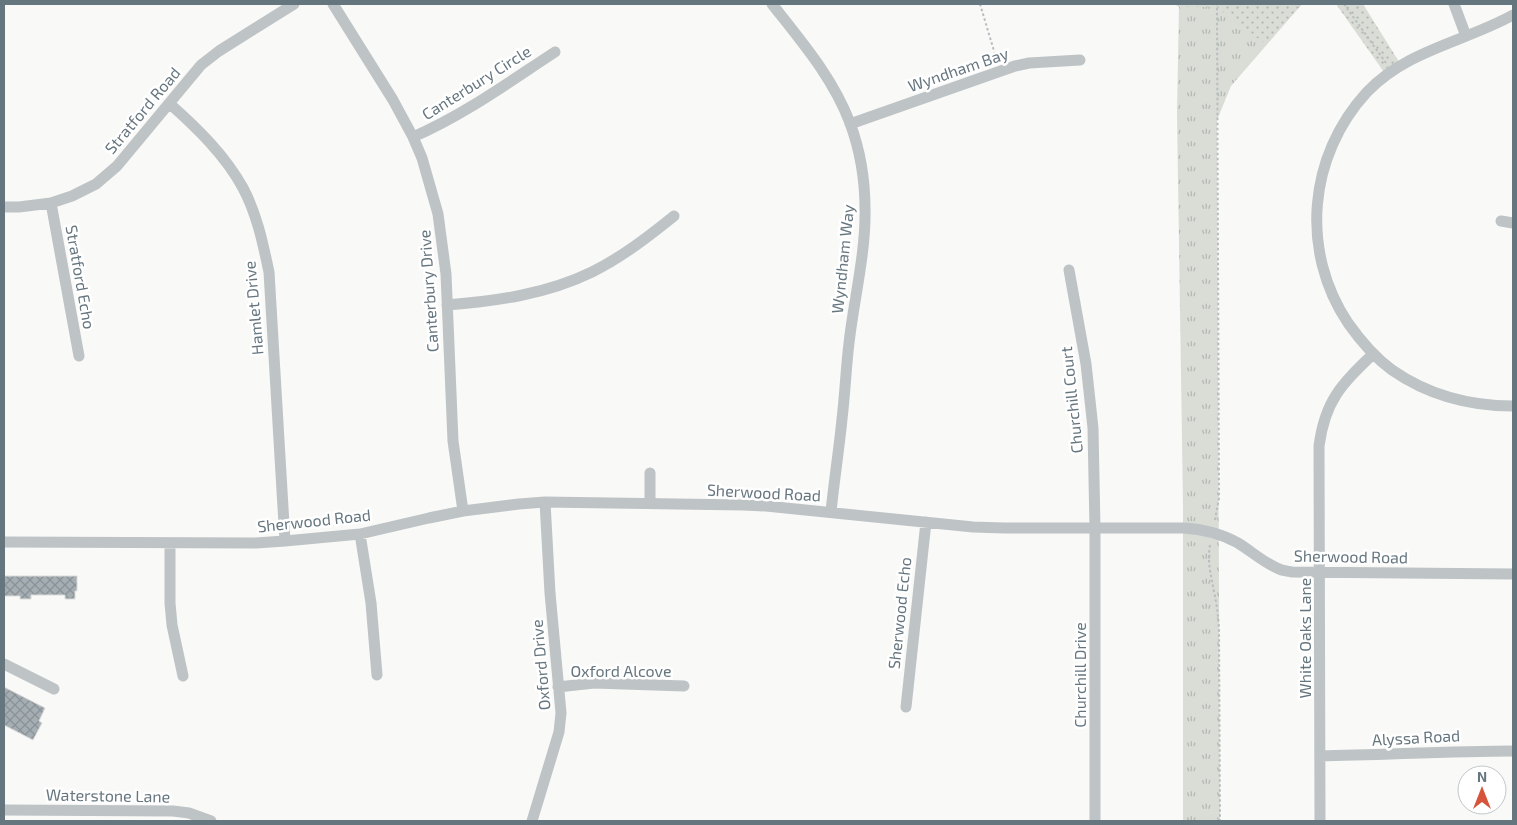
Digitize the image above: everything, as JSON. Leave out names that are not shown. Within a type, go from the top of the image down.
[{"type":"street","name":"Stratford Road","points":[[4,207],[51,203],[72,196],[96,184],[117,166],[201,65],[219,51],[294,4]]},
{"type":"street","name":"Canterbury Drive","points":[[334,4],[393,100],[413,137],[422,158],[438,214],[446,274],[452,433],[463,511]]},
{"type":"street","name":"Wyndham Way","points":[[772,4],[828,76],[840,100],[859,153],[866,207],[830,512]]},
{"type":"street","points":[[1454,4],[1466,36]]},
{"type":"street","points":[[1513,15],[1498,24],[1425,52],[1392,70],[1366,93],[1343,125],[1324,165],[1317,203],[1316,224],[1323,268],[1332,294],[1357,336],[1373,354],[1412,382],[1430,391],[1467,402],[1513,406]]},
{"type":"street","name":"Canterbury Circle","points":[[413,137],[468,110],[555,52]]},
{"type":"street","name":"Wyndham Bay","points":[[850,124],[1000,71],[1029,63],[1080,60]]},
{"type":"street","name":"Hamlet Drive","points":[[170,104],[195,126],[243,188],[255,216],[263,242],[269,272],[285,541]]},
{"type":"street","name":"Stratford Echo","points":[[51,203],[79,356]]},
{"type":"street","points":[[447,305],[506,299],[538,292],[567,282],[592,272],[620,256],[674,216]]},
{"type":"street","points":[[1501,221],[1513,223]]},
{"type":"street","name":"Churchill Court","points":[[1069,270],[1089,390],[1093,428],[1095,528]]},
{"type":"street","name":"White Oaks Lane","points":[[1320,821],[1319,446],[1321,429],[1334,396],[1344,382],[1373,354]]},
{"type":"street","points":[[650,473],[650,504]]},
{"type":"street","name":"Sherwood Road","points":[[4,542],[256,543],[360,534],[463,511],[545,502],[751,505],[996,528],[1183,528],[1212,532],[1238,543],[1278,569],[1292,572],[1320,574],[1513,574]]},
{"type":"street","name":"Oxford Drive","points":[[532,821],[559,732],[561,713],[550,593],[545,502]]},
{"type":"street","name":"Sherwood Echo","points":[[906,707],[926,522]]},
{"type":"street","name":"Churchill Drive","points":[[1095,528],[1095,821]]},
{"type":"street","points":[[360,534],[371,603],[377,675]]},
{"type":"street","points":[[170,543],[172,625],[184,676]]},
{"type":"street","points":[[4,664],[54,689]]},
{"type":"street","name":"Oxford Alcove","points":[[558,687],[594,683],[684,686]]},
{"type":"street","name":"Alyssa Road","points":[[1320,756],[1513,750]]},
{"type":"street","name":"Waterstone Lane","points":[[4,810],[173,811],[189,813],[211,821]]},
{"type":"path","points":[[980,4],[1000,71]]},
{"type":"path","points":[[1217,4],[1218,512],[1208,556],[1219,628],[1220,821]]},
{"type":"path","points":[[1344,4],[1392,70]]},
{"type":"green space","points":[[1175,4],[1302,4],[1231,86],[1217,120],[1220,821],[1183,821],[1183,504],[1177,113],[1179,7]]},
{"type":"green space","points":[[1175,4],[1302,4],[1266,44],[1238,25],[1217,7],[1179,7]]},
{"type":"green space","points":[[1336,4],[1363,4],[1401,65],[1386,75]]},
{"type":"building","points":[[4,576],[77,576],[75,599],[65,599],[65,595],[31,595],[31,599],[20,599],[20,596],[4,596]]},
{"type":"building","points":[[4,687],[45,708],[39,721],[42,723],[33,740],[4,725]]}]
